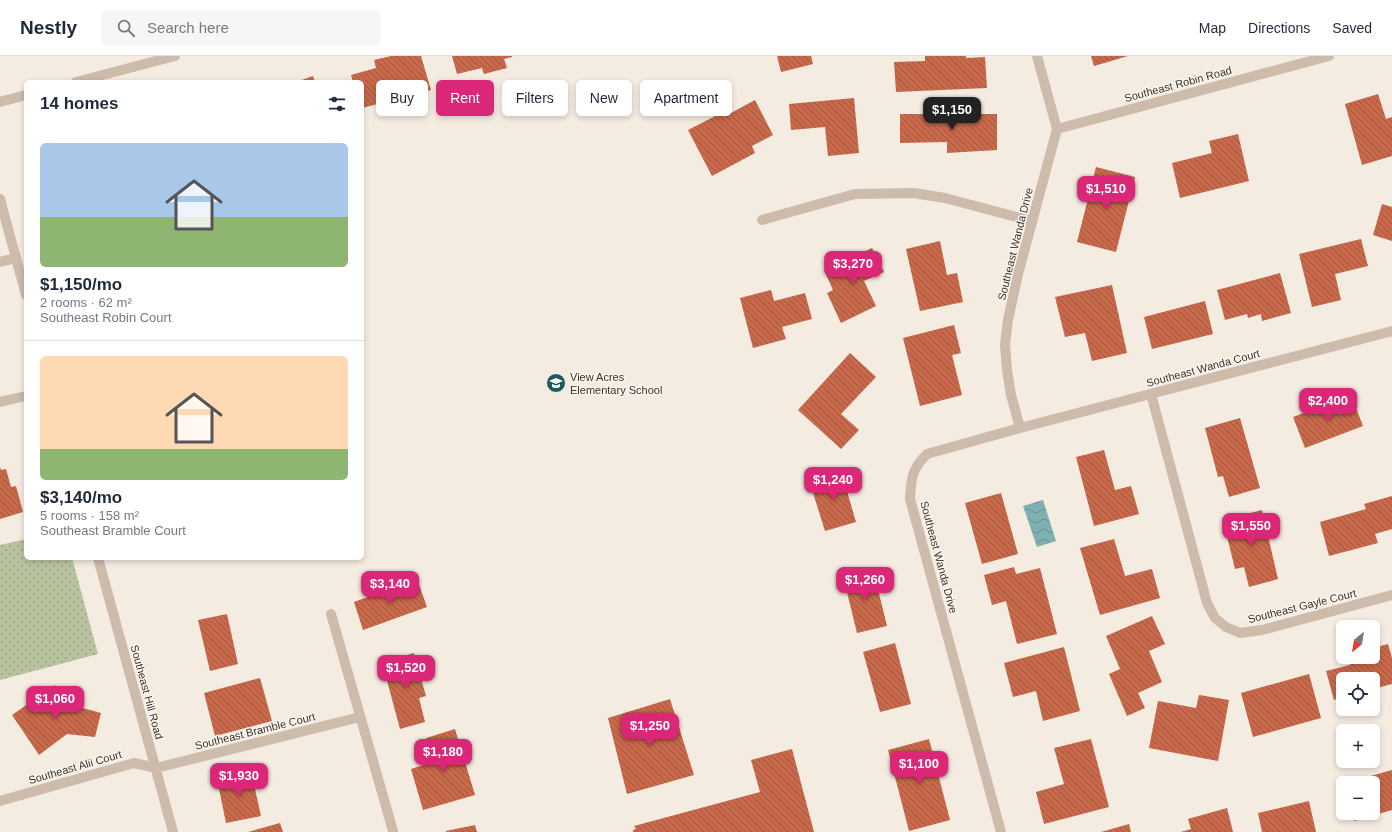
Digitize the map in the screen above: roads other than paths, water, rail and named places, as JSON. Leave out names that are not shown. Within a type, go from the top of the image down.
[{"type":"street","points":[[84,80],[175,56]]},
{"type":"street","points":[[1037,56],[1057,129]]},
{"type":"street","name":"Southeast Robin Road","points":[[1057,129],[1329,56]]},
{"type":"street","points":[[0,102],[24,96]]},
{"type":"street","name":"Southeast Wanda Drive","points":[[1001,832],[910,499],[911,478],[917,464],[927,454],[1020,428],[1011,395],[1005,344],[1010,312],[1032,221],[1057,129]]},
{"type":"street","points":[[762,220],[855,194],[914,193],[945,198],[1032,221]]},
{"type":"street","points":[[0,199],[24,288]]},
{"type":"street","points":[[0,262],[16,258]]},
{"type":"street","name":"Southeast Wanda Court","points":[[1020,428],[1392,331]]},
{"type":"street","name":"Southeast Gayle Court","points":[[1151,394],[1207,603],[1215,618],[1226,627],[1240,633],[1262,630],[1392,596]]},
{"type":"street","points":[[0,402],[24,396]]},
{"type":"street","name":"Southeast Hill Road","points":[[99,560],[156,768],[172,832]]},
{"type":"street","points":[[331,614],[393,831]]},
{"type":"street","name":"Southeast Bramble Court","points":[[156,768],[360,717]]},
{"type":"street","name":"Southeast Alii Court","points":[[0,801],[134,763],[156,768]]},
{"type":"water","points":[[1043,500],[1056,541],[1037,547],[1023,506]]},
{"type":"place","name":"View Acres Elementary School","points":[[556,383]]}]
